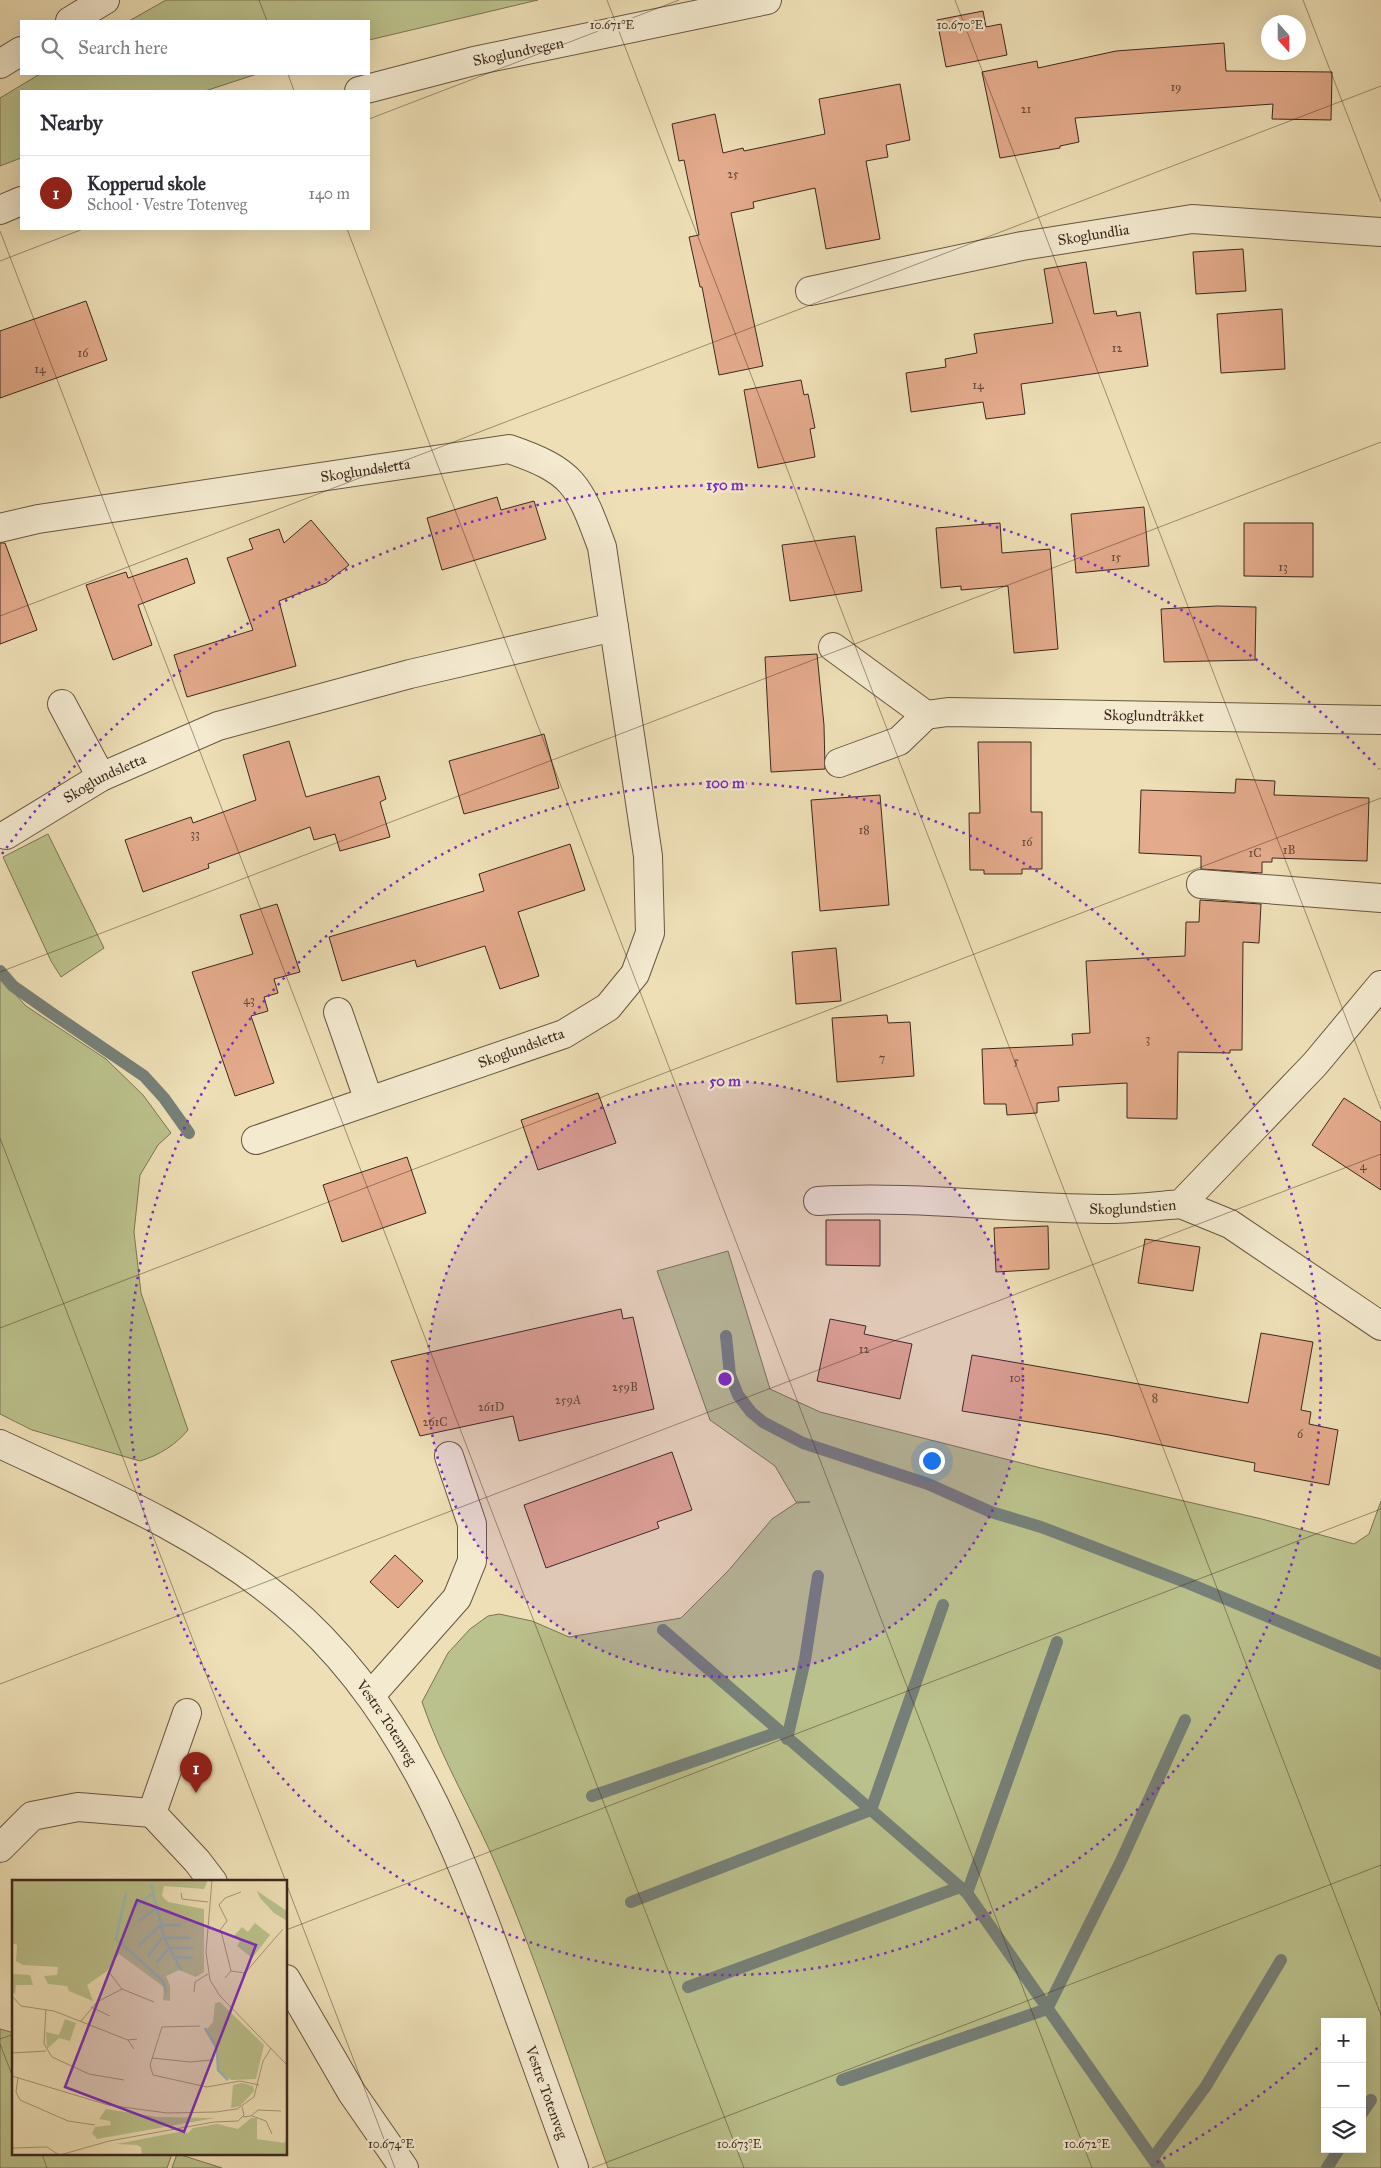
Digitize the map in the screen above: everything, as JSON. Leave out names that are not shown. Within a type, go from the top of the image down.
[{"type":"street","points":[[72,20],[105,0]]},
{"type":"street","name":"Skoglundvegen","points":[[363,90],[474,61],[767,0]]},
{"type":"street","points":[[0,64],[20,52]]},
{"type":"street","points":[[0,210],[20,201]]},
{"type":"street","name":"Skoglundlia","points":[[810,291],[1022,246],[1192,219],[1381,232]]},
{"type":"street","name":"Skoglundsletta","points":[[0,528],[38,519],[508,449],[544,461],[568,477],[588,507],[602,547],[648,856],[650,933],[635,974],[608,1007],[564,1034],[256,1140]]},
{"type":"street","name":"Skoglundsletta","points":[[6,835],[101,778],[218,726],[410,674],[614,627]]},
{"type":"street","points":[[833,646],[926,715],[899,741],[839,763]]},
{"type":"street","points":[[62,704],[101,778]]},
{"type":"street","name":"Skoglundtråkket","points":[[926,715],[948,712],[1381,720]]},
{"type":"street","points":[[1201,884],[1381,898]]},
{"type":"street","name":"Skoglundstien","points":[[818,1201],[946,1200],[1110,1209],[1181,1204],[1315,1064],[1381,985]]},
{"type":"street","points":[[338,1012],[369,1101]]},
{"type":"street","points":[[1181,1204],[1230,1224],[1381,1326]]},
{"type":"street","name":"Vestre Totenveg","points":[[0,1444],[166,1522],[225,1558],[285,1603],[328,1645],[371,1695],[413,1760],[445,1824],[482,1913],[574,2168]]},
{"type":"street","points":[[371,1695],[457,1598],[472,1561],[472,1524],[449,1456]]},
{"type":"street","points":[[152,1813],[187,1713]]},
{"type":"street","points":[[0,1848],[32,1816],[78,1807],[152,1813],[197,1861],[211,1880]]},
{"type":"street","points":[[288,1983],[352,2093],[404,2168]]},
{"type":"green space","points":[[166,0],[538,0],[370,40],[370,20],[131,20]]},
{"type":"green space","points":[[38,75],[254,75],[208,90],[20,90],[20,158],[0,166],[0,98]]},
{"type":"green space","points":[[48,834],[104,948],[61,977],[51,961],[3,857]]},
{"type":"green space","points":[[0,978],[26,1006],[106,1059],[143,1095],[171,1133],[158,1145],[140,1175],[134,1232],[141,1293],[188,1430],[167,1449],[140,1461],[32,1430],[0,1414]]},
{"type":"green space","points":[[728,1251],[770,1389],[820,1412],[1041,1468],[1262,1519],[1354,1544],[1369,1534],[1381,1501],[1381,2168],[608,2168],[514,1909],[490,1850],[439,1745],[422,1702],[448,1653],[470,1629],[488,1616],[499,1614],[532,1621],[569,1637],[681,1618],[728,1571],[772,1519],[796,1503],[810,1502],[796,1502],[775,1466],[710,1420],[657,1271]]},
{"type":"green space","points":[[0,2029],[12,2032],[12,2156],[171,2156],[167,2168],[0,2168]]},
{"type":"green space","points":[[176,2156],[184,2156],[222,2168],[172,2168]]},
{"type":"building","points":[[983,11],[986,27],[1001,24],[1007,55],[946,67],[937,20]]},
{"type":"building","points":[[1224,43],[1226,71],[1332,72],[1331,120],[1272,119],[1273,104],[1075,118],[1079,142],[1060,146],[1060,148],[1000,158],[982,72],[1037,61],[1038,68],[1116,51]]},
{"type":"building","points":[[900,84],[910,140],[886,145],[888,157],[866,161],[880,239],[826,249],[815,188],[753,202],[754,208],[731,213],[763,366],[719,375],[702,287],[700,287],[689,237],[699,235],[684,160],[679,161],[672,124],[715,114],[723,153],[743,148],[744,151],[825,134],[819,99]]},
{"type":"building","points":[[1243,249],[1246,291],[1196,294],[1193,252]]},
{"type":"building","points":[[1086,262],[1094,314],[1116,311],[1117,316],[1140,312],[1148,366],[1021,384],[1025,414],[986,419],[983,402],[911,412],[906,373],[946,367],[945,359],[977,353],[974,334],[1053,323],[1044,269]]},
{"type":"building","points":[[86,301],[107,360],[0,398],[0,331]]},
{"type":"building","points":[[1282,309],[1285,369],[1221,373],[1217,314]]},
{"type":"building","points":[[801,380],[804,395],[808,394],[815,428],[810,429],[815,457],[758,468],[744,390]]},
{"type":"building","points":[[497,497],[501,510],[534,501],[546,539],[442,570],[427,518]]},
{"type":"building","points":[[1144,507],[1149,566],[1076,573],[1071,514]]},
{"type":"building","points":[[311,520],[349,565],[326,583],[279,601],[296,666],[187,697],[174,655],[253,630],[227,558],[253,549],[249,539],[279,529],[284,543]]},
{"type":"building","points":[[1000,523],[1002,553],[1050,549],[1058,649],[1014,653],[1008,586],[961,590],[961,586],[941,588],[936,528]]},
{"type":"building","points":[[1244,523],[1313,523],[1313,577],[1244,576]]},
{"type":"building","points":[[855,536],[862,591],[790,601],[782,545]]},
{"type":"building","points":[[0,543],[5,543],[37,630],[0,644]]},
{"type":"building","points":[[187,558],[195,583],[138,605],[152,645],[113,660],[86,585],[126,572],[128,578]]},
{"type":"building","points":[[1217,606],[1256,607],[1255,660],[1164,662],[1161,609]]},
{"type":"building","points":[[817,654],[824,725],[825,769],[771,772],[765,657]]},
{"type":"building","points":[[544,734],[559,788],[464,814],[449,761]]},
{"type":"building","points":[[289,741],[306,797],[379,776],[386,799],[380,802],[390,837],[340,851],[335,834],[314,840],[310,827],[208,864],[209,868],[143,892],[125,840],[191,817],[193,823],[256,800],[243,755]]},
{"type":"building","points":[[978,742],[1031,742],[1031,812],[1042,812],[1042,869],[1022,869],[1022,874],[984,874],[984,870],[970,870],[969,813],[980,813]]},
{"type":"building","points":[[1236,779],[1275,781],[1274,795],[1369,798],[1367,861],[1272,858],[1272,862],[1262,862],[1262,873],[1201,869],[1201,856],[1139,853],[1141,790],[1235,793]]},
{"type":"building","points":[[880,795],[889,905],[820,911],[811,800]]},
{"type":"building","points":[[570,844],[585,890],[518,912],[539,976],[500,989],[485,946],[417,967],[415,960],[342,981],[329,937],[484,891],[479,874]]},
{"type":"building","points":[[1200,900],[1261,904],[1259,943],[1243,942],[1242,1050],[1230,1050],[1230,1053],[1178,1052],[1177,1119],[1127,1118],[1127,1083],[1058,1087],[1059,1101],[1037,1103],[1037,1113],[1007,1115],[1006,1104],[984,1104],[982,1049],[1073,1045],[1072,1034],[1090,1033],[1086,961],[1185,956],[1186,922],[1199,922]]},
{"type":"building","points":[[277,904],[300,972],[274,979],[278,993],[264,997],[268,1011],[251,1016],[274,1083],[235,1096],[192,972],[253,954],[240,915]]},
{"type":"building","points":[[836,948],[841,1001],[796,1004],[792,952]]},
{"type":"building","points":[[887,1015],[888,1023],[910,1022],[914,1076],[837,1082],[832,1018]]},
{"type":"building","points":[[598,1093],[616,1143],[538,1170],[521,1120]]},
{"type":"building","points":[[1344,1098],[1381,1122],[1381,1190],[1312,1145]]},
{"type":"building","points":[[407,1157],[426,1213],[342,1242],[323,1185]]},
{"type":"building","points":[[826,1220],[880,1220],[880,1266],[826,1265]]},
{"type":"building","points":[[1048,1226],[1049,1269],[996,1272],[994,1228]]},
{"type":"building","points":[[1145,1239],[1200,1247],[1193,1291],[1138,1283]]},
{"type":"building","points":[[621,1309],[623,1319],[633,1317],[654,1409],[519,1441],[513,1416],[420,1436],[391,1361]]},
{"type":"building","points":[[830,1319],[866,1326],[864,1334],[912,1344],[900,1399],[817,1381]]},
{"type":"building","points":[[1261,1333],[1313,1342],[1301,1410],[1311,1412],[1309,1424],[1338,1430],[1329,1485],[1254,1471],[1255,1463],[1109,1435],[962,1411],[972,1355],[1248,1403]]},
{"type":"building","points":[[672,1452],[692,1510],[657,1522],[659,1528],[546,1568],[524,1505]]},
{"type":"building","points":[[395,1555],[423,1581],[398,1608],[370,1582]]},
{"type":"waterway","points":[[0,971],[13,986],[144,1076],[164,1098],[189,1133]]},
{"type":"waterway","points":[[726,1336],[730,1375],[738,1395],[751,1412],[763,1422],[803,1443],[928,1484],[991,1512],[1041,1527],[1190,1584],[1381,1664]]},
{"type":"waterway","points":[[787,1739],[805,1660],[818,1576]]},
{"type":"waterway","points":[[631,1902],[871,1810],[943,1605]]},
{"type":"waterway","points":[[663,1630],[967,1893],[1159,2168]]},
{"type":"waterway","points":[[967,1893],[1057,1642]]},
{"type":"waterway","points":[[842,2080],[1047,2009],[1121,1861],[1185,1720]]},
{"type":"waterway","points":[[592,1796],[779,1732]]},
{"type":"waterway","points":[[688,1987],[960,1887]]},
{"type":"waterway","points":[[1153,2158],[1206,2086],[1281,1960]]},
{"type":"waterway","points":[[1365,2108],[1371,2100]]},
{"type":"waterway","points":[[1327,2168],[1336,2153]]},
{"type":"place","name":"Kopperud skole","points":[[196,1793]]}]
